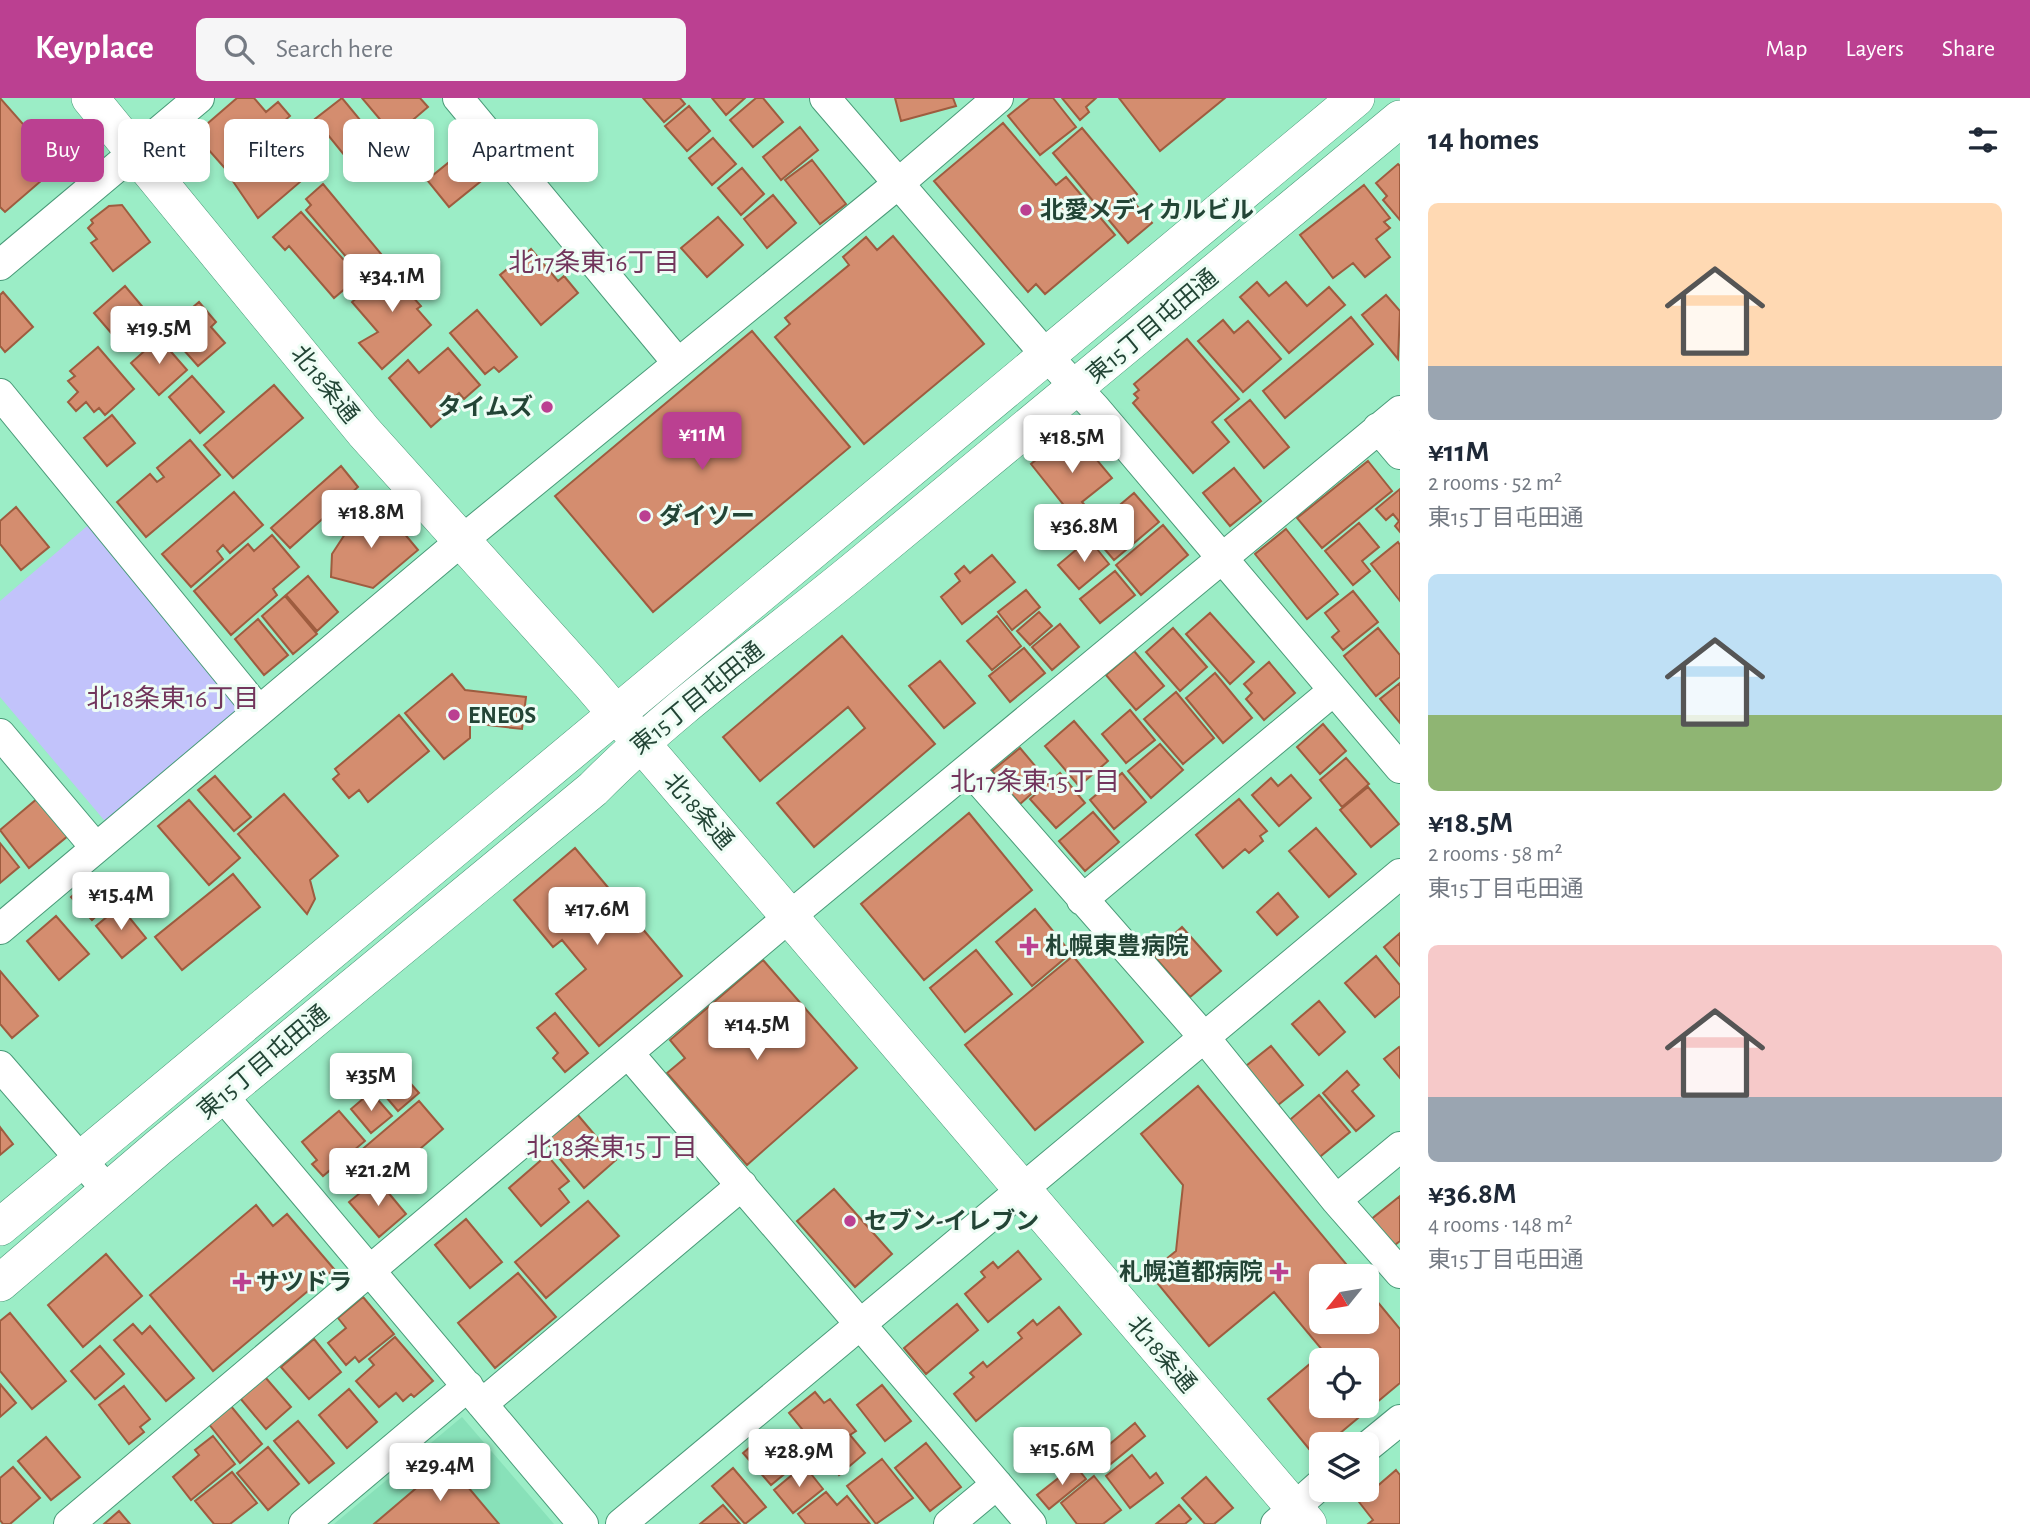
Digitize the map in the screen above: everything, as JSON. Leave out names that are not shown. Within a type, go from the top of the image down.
[{"type":"street","name":"北18条通","points":[[90,98],[118,131]]},
{"type":"street","points":[[174,119],[199,98]]},
{"type":"street","points":[[458,98],[677,362]]},
{"type":"street","points":[[825,98],[1400,768]]},
{"type":"street","points":[[0,929],[460,542],[899,183],[998,98]]},
{"type":"street","name":"東15丁目屯田通","points":[[0,1227],[1356,98]]},
{"type":"street","name":"東15丁目屯田通","points":[[0,1283],[222,1095],[593,789],[639,742],[1077,389],[1400,119]]},
{"type":"street","points":[[0,265],[118,165]]},
{"type":"street","name":"北18条通","points":[[160,182],[365,432],[460,542],[615,713],[1021,1188],[1292,1518]]},
{"type":"street","points":[[0,394],[259,711]]},
{"type":"street","points":[[69,1524],[789,917],[970,770],[1220,557],[1389,419],[1400,454]]},
{"type":"street","points":[[1082,900],[1333,691]]},
{"type":"street","points":[[0,734],[96,848]]},
{"type":"street","points":[[970,770],[1204,1037],[1336,1200],[1400,1273]]},
{"type":"street","points":[[621,1524],[1400,874]]},
{"type":"street","points":[[629,1054],[1031,1524]]},
{"type":"street","points":[[0,1066],[109,1192]]},
{"type":"street","points":[[222,1095],[583,1524]]},
{"type":"street","points":[[1336,1200],[1400,1147]]},
{"type":"street","points":[[304,1524],[475,1395],[742,1185]]},
{"type":"street","points":[[1379,1437],[1400,1420]]},
{"type":"street","points":[[949,1524],[997,1484]]},
{"type":"street","points":[[1292,1518],[1309,1498]]},
{"type":"shaded area","points":[[93,521],[244,711],[111,821],[104,820],[0,697],[0,601]]},
{"type":"shaded area","points":[[462,1417],[554,1524],[334,1524]]},
{"type":"building","points":[[0,98],[21,122],[21,182],[40,182],[5,212],[0,207]]},
{"type":"building","points":[[237,98],[254,98],[266,112],[278,102],[290,116],[287,119],[224,119],[224,167],[210,151],[210,121]]},
{"type":"building","points":[[342,98],[359,119],[343,119],[343,154],[329,136],[329,119],[315,119]]},
{"type":"building","points":[[362,98],[420,98],[428,107],[414,119],[380,119]]},
{"type":"building","points":[[643,98],[680,98],[685,104],[664,122]]},
{"type":"building","points":[[712,98],[745,98],[726,115]]},
{"type":"building","points":[[756,98],[763,98],[783,122],[753,147],[730,120]]},
{"type":"building","points":[[895,98],[953,98],[956,106],[901,121]]},
{"type":"building","points":[[1030,98],[1053,98],[1076,127],[1040,155],[1008,116]]},
{"type":"building","points":[[1062,98],[1096,98],[1086,107],[1089,112],[1080,120]]},
{"type":"building","points":[[1119,98],[1225,98],[1160,151]]},
{"type":"building","points":[[689,106],[710,131],[687,151],[665,126]]},
{"type":"building","name":"北愛メディカルビル","points":[[1003,123],[1056,185],[1066,177],[1115,235],[1045,294],[1036,284],[1028,292],[934,181]]},
{"type":"building","points":[[800,127],[818,150],[781,180],[763,157]]},
{"type":"building","points":[[1082,128],[1137,194],[1131,199],[1152,223],[1128,243],[1053,153]]},
{"type":"building","points":[[713,138],[736,164],[712,185],[689,158]]},
{"type":"building","points":[[812,160],[846,204],[820,224],[785,180]]},
{"type":"building","points":[[448,163],[448,182],[480,182],[449,207],[429,182],[434,182],[434,174]]},
{"type":"building","points":[[1398,164],[1400,220],[1383,200],[1387,196],[1376,183]]},
{"type":"building","points":[[742,168],[764,194],[741,215],[718,188]]},
{"type":"building","points":[[233,182],[300,182],[258,218]]},
{"type":"building","points":[[323,184],[382,255],[360,273],[306,210],[311,205],[306,199]]},
{"type":"building","points":[[1364,185],[1390,218],[1384,222],[1390,228],[1376,239],[1390,257],[1365,277],[1353,263],[1333,278],[1300,235]]},
{"type":"building","points":[[773,195],[796,223],[767,248],[744,219]]},
{"type":"building","points":[[122,205],[150,242],[113,271],[91,243],[97,239],[88,228],[93,223],[91,220],[109,206]]},
{"type":"building","points":[[301,212],[359,277],[334,298],[289,246],[285,250],[273,237]]},
{"type":"building","points":[[718,217],[743,245],[707,277],[681,248]]},
{"type":"building","points":[[893,236],[984,344],[864,444],[775,337],[790,324],[785,318],[849,265],[843,257],[866,237],[877,250]]},
{"type":"building","points":[[531,249],[558,281],[564,276],[578,293],[541,325],[500,275]]},
{"type":"building","points":[[401,259],[422,283],[410,294],[421,306],[417,309],[431,325],[382,369],[359,343],[378,332],[352,302]]},
{"type":"building","points":[[1257,282],[1269,296],[1286,282],[1307,306],[1329,287],[1345,305],[1289,353],[1240,297]]},
{"type":"building","points":[[125,286],[156,323],[125,349],[94,313]]},
{"type":"building","points":[[3,292],[33,327],[5,352],[0,346],[0,295]]},
{"type":"building","points":[[1386,295],[1400,311],[1398,359],[1362,315]]},
{"type":"building","points":[[199,302],[216,322],[211,327],[225,343],[198,366],[166,330]]},
{"type":"building","points":[[477,310],[517,357],[499,372],[494,367],[485,374],[450,333]]},
{"type":"building","points":[[1351,317],[1373,344],[1285,418],[1263,391]]},
{"type":"building","points":[[1223,320],[1234,333],[1248,321],[1281,359],[1243,392],[1198,341]]},
{"type":"building","points":[[752,331],[850,447],[653,612],[555,496]]},
{"type":"building","points":[[159,338],[187,370],[159,395],[131,363]]},
{"type":"building","points":[[1187,339],[1239,399],[1212,422],[1229,442],[1193,473],[1133,403],[1138,398],[1134,394],[1139,390],[1134,384]]},
{"type":"building","points":[[98,347],[134,389],[105,415],[99,408],[94,412],[86,402],[76,411],[68,402],[78,392],[68,381],[75,376],[70,371]]},
{"type":"building","points":[[448,348],[480,385],[464,399],[459,393],[450,401],[455,406],[431,427],[389,378],[408,360],[419,373]]},
{"type":"building","points":[[192,376],[224,412],[200,433],[169,397]]},
{"type":"building","points":[[274,385],[303,418],[233,478],[204,445]]},
{"type":"building","points":[[1250,400],[1289,447],[1264,468],[1225,420]]},
{"type":"building","points":[[112,415],[135,443],[107,466],[84,438]]},
{"type":"building","points":[[1065,436],[1077,436],[1112,478],[1082,502],[1095,517],[1082,528],[1031,464]]},
{"type":"building","points":[[190,440],[220,475],[146,537],[117,502],[150,474],[157,482],[164,477],[157,468]]},
{"type":"building","points":[[1368,461],[1392,491],[1322,548],[1297,518]]},
{"type":"building","points":[[341,466],[358,487],[290,548],[271,528]]},
{"type":"building","points":[[1234,468],[1261,501],[1230,526],[1203,493]]},
{"type":"building","points":[[1400,489],[1400,532],[1395,526],[1399,521],[1393,514],[1386,520],[1376,509]]},
{"type":"building","points":[[234,492],[263,525],[230,553],[223,545],[217,551],[223,559],[191,587],[162,554]]},
{"type":"building","points":[[1134,493],[1159,522],[1114,560],[1089,531]]},
{"type":"building","points":[[379,503],[418,550],[373,588],[331,577],[332,554],[349,528]]},
{"type":"building","points":[[16,507],[49,547],[21,570],[0,544],[0,521]]},
{"type":"building","points":[[1359,523],[1379,547],[1362,561],[1370,571],[1353,585],[1325,551]]},
{"type":"building","points":[[1163,525],[1188,555],[1141,595],[1116,565]]},
{"type":"building","points":[[1286,529],[1338,594],[1307,619],[1255,554]]},
{"type":"building","points":[[272,535],[299,567],[273,589],[277,595],[231,635],[194,591],[248,544],[254,551]]},
{"type":"building","points":[[1089,539],[1109,564],[1079,589],[1058,565]]},
{"type":"building","points":[[1398,542],[1400,545],[1400,601],[1371,564]]},
{"type":"building","points":[[992,555],[1015,582],[962,624],[941,597],[960,581],[955,574],[964,566],[970,573]]},
{"type":"building","points":[[1115,571],[1135,595],[1100,623],[1080,599]]},
{"type":"building","points":[[308,576],[338,612],[317,631],[286,595]]},
{"type":"building","points":[[1026,590],[1040,607],[1012,630],[998,612]]},
{"type":"building","points":[[1353,591],[1378,622],[1343,650],[1332,637],[1339,631],[1325,613]]},
{"type":"building","points":[[285,596],[317,634],[293,654],[262,616]]},
{"type":"building","points":[[1039,612],[1052,626],[1030,645],[1017,631]]},
{"type":"building","points":[[1210,613],[1254,662],[1230,684],[1186,634]]},
{"type":"building","points":[[997,616],[1021,646],[992,670],[967,641]]},
{"type":"building","points":[[258,619],[288,655],[264,675],[235,639]]},
{"type":"building","points":[[1060,624],[1079,647],[1052,670],[1032,647]]},
{"type":"building","points":[[1173,628],[1207,667],[1180,691],[1146,652]]},
{"type":"building","points":[[1378,628],[1400,655],[1400,677],[1376,696],[1344,656]]},
{"type":"building","points":[[842,636],[935,744],[814,847],[777,803],[865,728],[848,707],[760,781],[723,737]]},
{"type":"building","points":[[1024,648],[1045,673],[1010,702],[989,676]]},
{"type":"building","points":[[1134,651],[1164,686],[1136,710],[1106,675]]},
{"type":"building","points":[[940,661],[975,703],[944,728],[909,686]]},
{"type":"building","points":[[1269,662],[1295,693],[1264,720],[1246,699],[1252,693],[1244,684]]},
{"type":"building","points":[[1215,673],[1252,718],[1223,743],[1186,698]]},
{"type":"building","points":[[452,674],[465,690],[526,697],[522,729],[470,723],[470,738],[444,759],[405,713]]},
{"type":"building","points":[[1400,683],[1400,723],[1380,699]]},
{"type":"building","points":[[1176,692],[1214,738],[1183,764],[1144,719]]},
{"type":"building","points":[[1130,710],[1155,740],[1126,763],[1102,734]]},
{"type":"building","points":[[399,715],[429,751],[368,802],[359,790],[349,798],[333,779],[339,774],[335,769]]},
{"type":"building","points":[[1074,721],[1108,761],[1079,786],[1045,746]]},
{"type":"building","points":[[1323,724],[1346,751],[1320,774],[1297,747]]},
{"type":"building","points":[[1160,744],[1183,770],[1151,798],[1128,771]]},
{"type":"building","points":[[1020,748],[1047,780],[1020,804],[992,771]]},
{"type":"building","points":[[1346,758],[1369,784],[1342,807],[1320,780]]},
{"type":"building","points":[[1060,773],[1085,803],[1056,828],[1030,799]]},
{"type":"building","points":[[1122,773],[1146,802],[1114,829],[1090,800]]},
{"type":"building","points":[[1291,775],[1311,798],[1279,826],[1252,795],[1271,778],[1278,786]]},
{"type":"building","points":[[215,776],[251,817],[234,831],[198,790]]},
{"type":"building","points":[[1368,787],[1399,824],[1371,847],[1340,810]]},
{"type":"building","points":[[284,794],[338,856],[310,880],[315,899],[307,914],[238,834]]},
{"type":"building","points":[[38,798],[69,835],[29,868],[0,830]]},
{"type":"building","points":[[1239,799],[1267,831],[1260,836],[1263,841],[1249,853],[1245,849],[1223,868],[1196,835]]},
{"type":"building","points":[[189,800],[240,858],[209,885],[158,826]]},
{"type":"building","points":[[1093,812],[1119,842],[1085,871],[1059,841]]},
{"type":"building","points":[[969,813],[1032,890],[924,980],[861,904]]},
{"type":"building","points":[[1316,828],[1356,874],[1329,897],[1289,851]]},
{"type":"building","points":[[0,843],[19,867],[0,883]]},
{"type":"building","points":[[575,848],[682,976],[599,1046],[556,994],[586,969],[562,940],[553,947],[514,900]]},
{"type":"building","points":[[233,874],[260,907],[182,970],[155,937]]},
{"type":"building","points":[[96,875],[116,898],[92,920],[71,897]]},
{"type":"building","points":[[1278,893],[1298,917],[1277,935],[1257,912]]},
{"type":"building","points":[[120,906],[146,938],[122,958],[96,926]]},
{"type":"building","points":[[1035,909],[1071,953],[1032,986],[996,942]]},
{"type":"building","points":[[56,916],[89,954],[59,980],[27,941]]},
{"type":"building","points":[[1182,927],[1221,971],[1190,997],[1152,954]]},
{"type":"building","points":[[1400,933],[1400,966],[1384,947]]},
{"type":"building","points":[[976,950],[1012,994],[965,1032],[930,988]]},
{"type":"building","points":[[1073,956],[1143,1042],[1035,1130],[965,1045]]},
{"type":"building","points":[[1376,956],[1400,985],[1400,996],[1375,1017],[1345,983]]},
{"type":"building","points":[[763,960],[857,1068],[747,1165],[667,1073],[685,1058],[670,1040]]},
{"type":"building","points":[[0,971],[38,1016],[12,1038],[0,1024]]},
{"type":"building","points":[[1319,1001],[1345,1032],[1319,1055],[1292,1024]]},
{"type":"building","points":[[555,1013],[588,1053],[565,1072],[553,1058],[558,1053],[537,1028]]},
{"type":"building","points":[[1271,1046],[1303,1085],[1273,1109],[1241,1070]]},
{"type":"building","points":[[1399,1047],[1400,1049],[1400,1078],[1384,1059]]},
{"type":"building","points":[[395,1066],[419,1093],[398,1111],[375,1084]]},
{"type":"building","points":[[1347,1071],[1359,1085],[1352,1091],[1374,1116],[1356,1131],[1323,1093]]},
{"type":"building","points":[[1198,1086],[1346,1264],[1309,1264],[1309,1334],[1274,1292],[1209,1346],[1149,1273],[1176,1251],[1183,1185],[1141,1134]]},
{"type":"building","points":[[371,1092],[392,1116],[371,1133],[351,1109]]},
{"type":"building","points":[[1319,1095],[1350,1132],[1316,1160],[1285,1124]]},
{"type":"building","points":[[419,1101],[443,1129],[383,1181],[359,1152]]},
{"type":"building","points":[[339,1111],[365,1141],[323,1176],[312,1164],[317,1160],[302,1142]]},
{"type":"building","points":[[577,1114],[616,1160],[584,1188],[545,1141]]},
{"type":"building","points":[[0,1127],[13,1144],[0,1155]]},
{"type":"building","points":[[547,1155],[569,1181],[559,1189],[569,1202],[541,1226],[509,1188]]},
{"type":"building","points":[[377,1179],[406,1214],[379,1237],[349,1202]]},
{"type":"building","points":[[834,1189],[892,1254],[855,1287],[797,1221]]},
{"type":"building","points":[[1400,1196],[1400,1241],[1391,1248],[1369,1221]]},
{"type":"building","points":[[588,1201],[619,1236],[546,1298],[515,1262]]},
{"type":"building","points":[[256,1205],[273,1226],[287,1214],[334,1269],[213,1371],[150,1295]]},
{"type":"building","points":[[466,1219],[502,1262],[470,1288],[435,1245]]},
{"type":"building","points":[[1018,1251],[1041,1279],[988,1322],[965,1294],[985,1277],[981,1272],[993,1262],[998,1268]]},
{"type":"building","points":[[106,1254],[142,1296],[83,1347],[48,1305]]},
{"type":"building","points":[[518,1273],[556,1317],[495,1368],[458,1323]]},
{"type":"building","points":[[363,1297],[394,1334],[359,1362],[355,1357],[346,1365],[328,1343],[346,1328],[338,1318]]},
{"type":"building","points":[[957,1304],[978,1330],[926,1374],[904,1348]]},
{"type":"building","points":[[1379,1304],[1400,1329],[1400,1383],[1379,1401],[1379,1348],[1321,1348],[1309,1334],[1379,1334]]},
{"type":"building","points":[[1059,1307],[1081,1334],[976,1421],[954,1394],[974,1377],[970,1373],[983,1362],[987,1367],[1022,1338],[1018,1333],[1033,1320],[1037,1325]]},
{"type":"building","points":[[10,1313],[66,1381],[32,1409],[0,1371],[0,1321]]},
{"type":"building","points":[[133,1324],[142,1334],[150,1326],[194,1378],[166,1401],[114,1340]]},
{"type":"building","points":[[395,1337],[433,1381],[414,1397],[411,1394],[403,1401],[396,1393],[379,1407],[356,1381],[374,1365],[369,1359]]},
{"type":"building","points":[[314,1339],[341,1372],[309,1399],[281,1367]]},
{"type":"building","points":[[100,1346],[124,1374],[95,1399],[71,1371]]},
{"type":"building","points":[[1309,1365],[1309,1418],[1358,1418],[1341,1432],[1309,1432],[1309,1449],[1268,1399]]},
{"type":"building","points":[[265,1377],[291,1407],[266,1429],[240,1398]]},
{"type":"building","points":[[0,1384],[16,1403],[0,1417]]},
{"type":"building","points":[[882,1385],[911,1421],[885,1441],[857,1405]]},
{"type":"building","points":[[124,1386],[150,1419],[140,1427],[144,1432],[129,1444],[99,1405]]},
{"type":"building","points":[[349,1389],[377,1422],[347,1448],[319,1415]]},
{"type":"building","points":[[815,1392],[824,1403],[830,1399],[856,1431],[850,1435],[865,1453],[839,1475],[789,1413]]},
{"type":"building","points":[[230,1405],[262,1444],[240,1463],[208,1423]]},
{"type":"building","points":[[298,1421],[334,1463],[309,1483],[274,1441]]},
{"type":"building","points":[[1135,1423],[1145,1436],[1102,1471],[1092,1459]]},
{"type":"building","points":[[213,1436],[235,1464],[191,1500],[173,1477],[199,1455],[195,1450]]},
{"type":"building","points":[[763,1436],[776,1451],[782,1445],[798,1463],[771,1485],[743,1453]]},
{"type":"building","points":[[46,1437],[80,1477],[51,1500],[18,1461]]},
{"type":"building","points":[[926,1443],[961,1487],[930,1511],[895,1468]]},
{"type":"building","points":[[268,1447],[299,1484],[268,1510],[237,1473]]},
{"type":"building","points":[[1132,1455],[1150,1478],[1156,1473],[1163,1483],[1130,1508],[1106,1476]]},
{"type":"building","points":[[882,1459],[913,1498],[876,1524],[847,1486]]},
{"type":"building","points":[[447,1462],[499,1524],[374,1524]]},
{"type":"building","points":[[804,1465],[823,1489],[793,1513],[774,1490]]},
{"type":"building","points":[[1075,1465],[1086,1479],[1049,1509],[1037,1495]]},
{"type":"building","points":[[13,1467],[40,1498],[10,1524],[3,1524],[0,1520],[0,1478]]},
{"type":"building","points":[[733,1468],[766,1507],[745,1524],[712,1486]]},
{"type":"building","points":[[1396,1470],[1400,1475],[1400,1524],[1368,1524],[1373,1520],[1359,1502],[1379,1502],[1379,1485]]},
{"type":"building","points":[[232,1472],[257,1503],[230,1524],[214,1524],[195,1501]]},
{"type":"building","points":[[1094,1476],[1121,1510],[1103,1524],[1077,1524],[1061,1503]]},
{"type":"building","points":[[1206,1477],[1233,1508],[1214,1524],[1205,1524],[1182,1498]]},
{"type":"building","points":[[826,1492],[837,1505],[847,1496],[870,1524],[806,1524],[798,1514]]},
{"type":"building","points":[[723,1505],[740,1524],[700,1524]]},
{"type":"building","points":[[1179,1505],[1191,1519],[1185,1524],[1156,1524]]},
{"type":"building","points":[[119,1511],[130,1524],[104,1524]]},
{"type":"place","name":"北愛メディカルビル","points":[[1026,210]]},
{"type":"place","name":"タイムズ","points":[[547,407]]},
{"type":"place","name":"ダイソー","points":[[645,516]]},
{"type":"place","name":"ENEOS","points":[[454,715]]},
{"type":"place","name":"札幌東豊病院","points":[[1029,946]]},
{"type":"place","name":"セブン-イレブン","points":[[850,1221]]},
{"type":"place","name":"札幌道都病院","points":[[1279,1272]]},
{"type":"place","name":"サツドラ","points":[[242,1282]]},
{"type":"district","name":"北17条東16丁目","points":[[594,262]]},
{"type":"district","name":"北18条東16丁目","points":[[173,698]]},
{"type":"district","name":"北17条東15丁目","points":[[1035,781]]},
{"type":"district","name":"北18条東15丁目","points":[[612,1147]]}]
